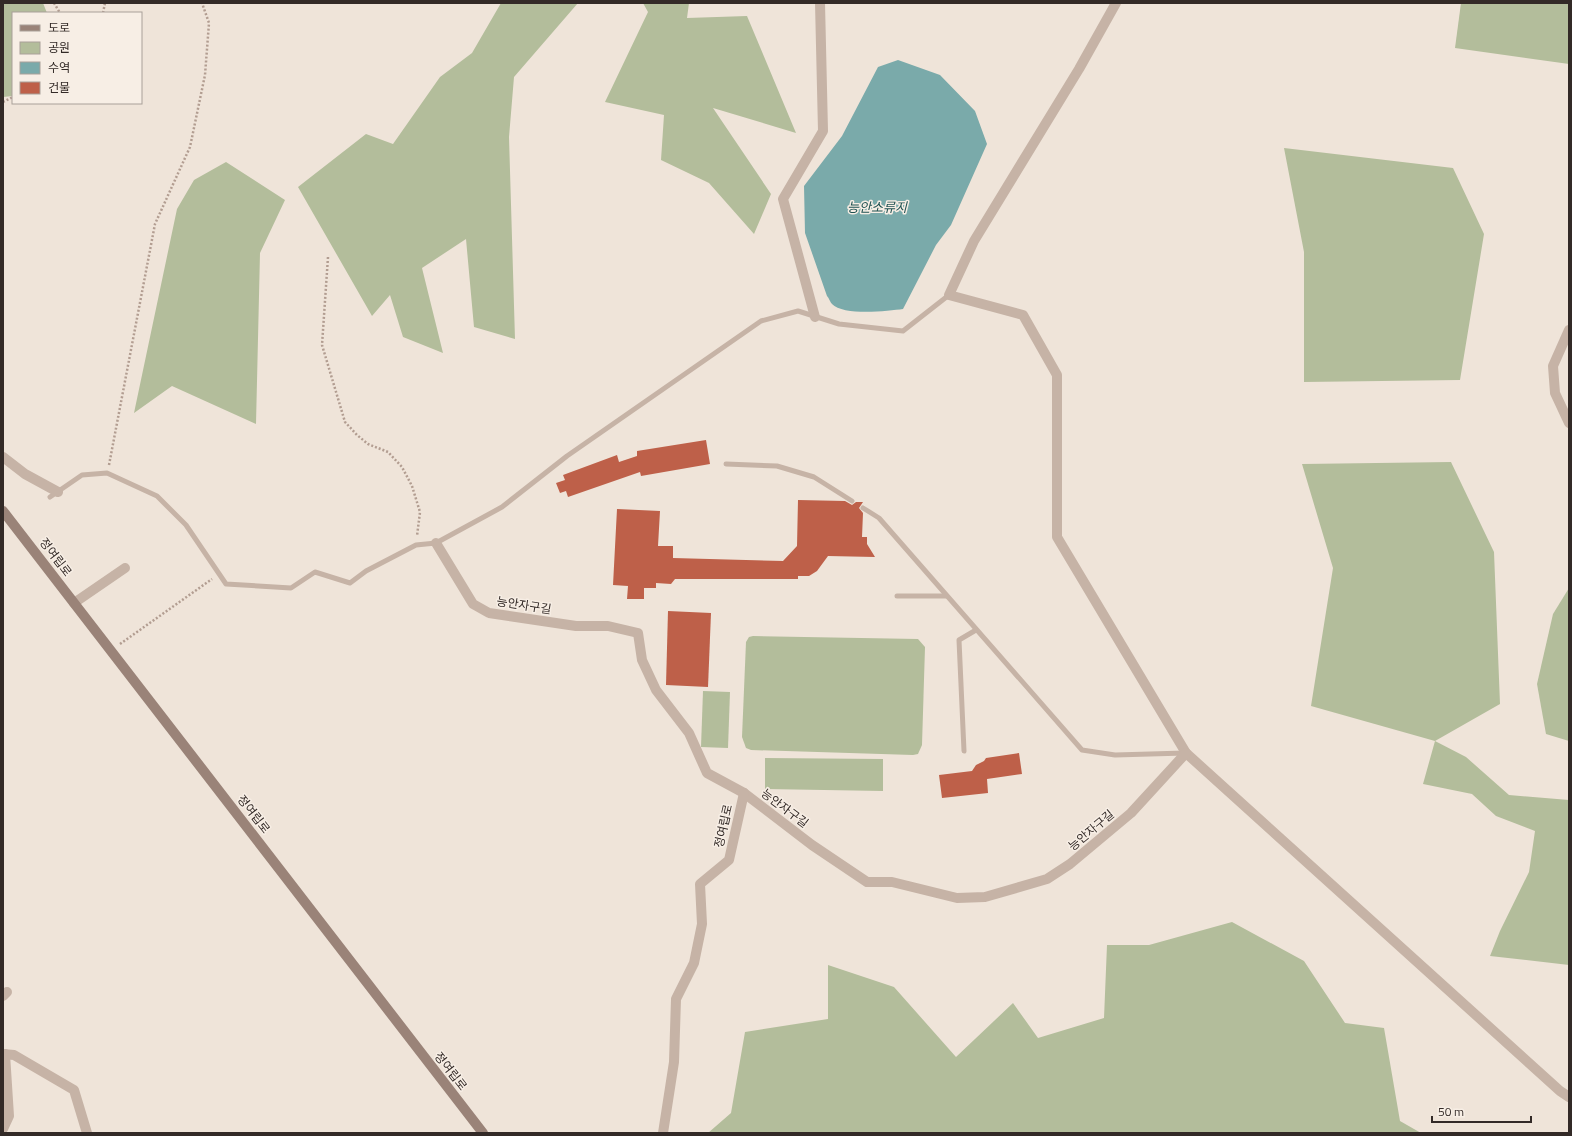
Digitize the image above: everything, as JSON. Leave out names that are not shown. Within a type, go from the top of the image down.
[{"type":"street","points":[[816,317],[783,199],[823,130],[820,3]]},
{"type":"street","points":[[1116,3],[1079,69],[974,241],[949,296],[1023,315],[1057,375],[1057,537],[1186,753],[1554,1086],[1569,1097]]},
{"type":"street","points":[[1569,330],[1553,366],[1555,393],[1569,423]]},
{"type":"street","points":[[3,458],[54,494]]},
{"type":"street","name":"정여립로","points":[[3,511],[112,650],[483,1133]]},
{"type":"street","name":"능안자구길","points":[[436,543],[473,604],[489,613],[576,626],[608,626],[638,632],[642,660],[656,690],[689,733],[707,773],[744,793],[812,845],[867,882],[892,882],[957,898],[985,897],[1047,879],[1070,864],[1131,813],[1186,753]]},
{"type":"street","points":[[74,603],[125,568]]},
{"type":"street","name":"정여립로","points":[[663,1133],[674,1062],[676,999],[694,963],[702,924],[700,884],[729,860],[744,793]]},
{"type":"street","points":[[3,1129],[9,1116],[4,1054],[14,1056],[74,1090],[87,1133]]},
{"type":"lane","points":[[54,494],[82,475],[107,473],[157,496],[186,525],[226,584],[291,588],[315,572],[350,583],[366,571],[416,545],[436,543],[502,507],[579,448],[761,321],[798,312],[839,324],[903,331],[949,296]]},
{"type":"lane","points":[[726,464],[777,466],[814,477],[852,501]]},
{"type":"lane","points":[[863,508],[879,518],[1082,750],[1115,755],[1186,753]]},
{"type":"lane","points":[[897,596],[946,596]]},
{"type":"lane","points":[[964,751],[959,640],[976,630]]},
{"type":"path","points":[[54,3],[59,12]]},
{"type":"path","points":[[107,473],[155,224],[190,147],[205,75],[209,22],[202,3]]},
{"type":"path","points":[[3,102],[12,98]]},
{"type":"path","points":[[328,257],[322,345],[345,422],[368,444],[388,452],[402,467],[412,486],[420,512],[416,545]]},
{"type":"path","points":[[112,650],[219,574]]},
{"type":"green space","points":[[3,3],[43,3],[47,12],[12,12],[12,96],[3,97]]},
{"type":"green space","points":[[501,3],[578,3],[514,77],[509,137],[515,339],[474,327],[466,239],[422,268],[443,353],[403,337],[390,295],[372,316],[298,187],[366,134],[393,144],[440,77],[472,53]]},
{"type":"green space","points":[[643,3],[689,3],[687,18],[747,16],[796,133],[713,108],[771,194],[754,234],[709,183],[661,160],[664,115],[605,102],[648,12]]},
{"type":"green space","points":[[1461,3],[1569,3],[1569,64],[1455,48]]},
{"type":"green space","points":[[1284,148],[1453,168],[1484,234],[1460,380],[1304,382],[1304,252]]},
{"type":"green space","points":[[226,162],[285,200],[260,253],[256,424],[172,386],[134,413],[177,209],[194,180]]},
{"type":"green space","points":[[1451,462],[1494,552],[1500,704],[1435,741],[1311,706],[1333,568],[1302,464]]},
{"type":"green space","points":[[1569,588],[1569,741],[1546,734],[1537,684],[1553,614]]},
{"type":"green space","points":[[749,637],[918,639],[925,647],[922,745],[918,754],[751,750],[746,748],[742,737],[746,642]]},
{"type":"green space","points":[[703,691],[730,692],[728,748],[701,747]]},
{"type":"green space","points":[[1435,741],[1466,757],[1509,795],[1569,800],[1569,965],[1490,956],[1500,931],[1529,872],[1535,831],[1496,816],[1472,794],[1423,784]]},
{"type":"green space","points":[[765,758],[883,759],[883,791],[765,789]]},
{"type":"green space","points":[[1232,922],[1304,961],[1345,1023],[1384,1028],[1400,1121],[1421,1133],[708,1133],[731,1113],[745,1032],[828,1019],[828,965],[894,987],[956,1057],[1013,1003],[1038,1038],[1104,1018],[1107,945],[1149,945]]},
{"type":"water","name":"능안소류지","points":[[898,60],[940,75],[975,111],[987,144],[951,225],[936,245],[903,309],[866,312],[846,310],[838,308],[832,304],[827,296],[805,233],[804,186],[842,136],[878,67]]},
{"type":"building","points":[[706,440],[710,464],[641,476],[640,472],[568,497],[566,491],[560,493],[556,483],[565,480],[563,475],[617,455],[619,462],[637,456],[637,451]]},
{"type":"building","points":[[798,500],[845,501],[852,505],[856,502],[863,502],[859,508],[863,513],[862,537],[867,537],[867,544],[875,557],[828,556],[817,571],[809,576],[798,576],[798,579],[675,579],[671,584],[656,583],[656,588],[644,588],[644,599],[627,599],[628,586],[613,585],[617,509],[660,511],[658,546],[673,546],[673,558],[783,561],[797,546]]},
{"type":"building","points":[[668,611],[711,613],[708,687],[666,685]]},
{"type":"building","points":[[1019,753],[1022,774],[987,779],[988,793],[942,798],[939,775],[972,771],[976,765],[984,761],[986,758]]}]
